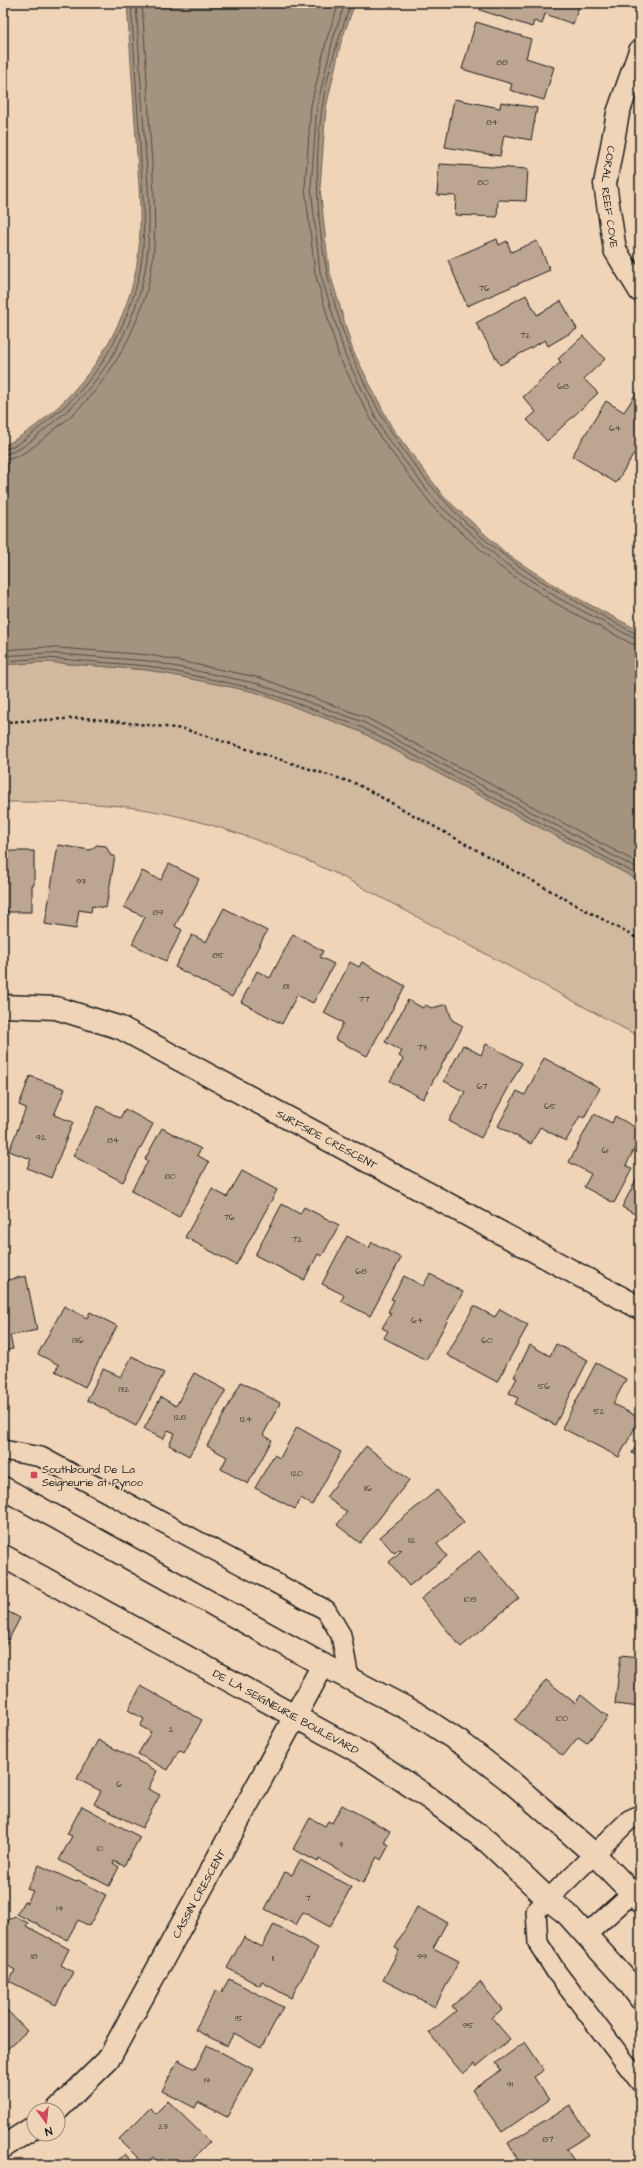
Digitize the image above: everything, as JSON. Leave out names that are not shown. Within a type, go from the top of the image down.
[{"type":"street","name":"CORAL REEF COVE","points":[[640,51],[618,113],[606,184],[615,250],[640,291]]},
{"type":"street","name":"SURFSIDE CRESCENT","points":[[3,1006],[56,1008],[121,1028],[640,1308]]},
{"type":"street","points":[[3,1488],[323,1665],[414,1712],[464,1745],[509,1780],[638,1893]]},
{"type":"street","name":"DE LA SEIGNEURIE BOULEVARD","points":[[3,1556],[365,1755],[429,1798],[488,1842],[548,1899],[567,1914],[629,1982],[640,1998]]},
{"type":"street","name":"CASSIN CRESCENT","points":[[65,2102],[108,2060],[294,1715],[323,1665]]},
{"type":"street","points":[[3,2147],[26,2132]]},
{"type":"lane","points":[[3,1450],[41,1457],[326,1610],[341,1636],[348,1678]]},
{"type":"lane","points":[[640,1815],[629,1820],[536,1911],[538,1943],[557,1973],[640,2082]]},
{"type":"lane","points":[[586,1935],[638,1893]]},
{"type":"path","points":[[3,722],[84,718],[184,729],[357,784],[640,940]]},
{"type":"shaded area","points":[[45,662],[148,670],[255,692],[359,731],[640,881],[640,1037],[343,877],[268,844],[216,826],[136,808],[86,803],[3,802],[3,665]]},
{"type":"water","points":[[127,3],[355,3],[341,42],[326,108],[320,188],[329,270],[353,351],[392,428],[444,497],[508,555],[562,590],[640,631],[640,881],[359,731],[255,692],[148,670],[45,662],[3,665],[3,446],[23,435],[51,413],[76,388],[100,357],[119,323],[132,286],[137,266],[140,234],[140,206]]},
{"type":"building","points":[[483,3],[580,3],[573,24],[545,14],[542,24],[534,21],[532,27],[480,10]]},
{"type":"building","points":[[476,22],[531,39],[526,58],[554,67],[544,100],[510,90],[512,84],[462,69]]},
{"type":"building","points":[[454,99],[500,108],[501,102],[537,108],[531,140],[504,135],[500,156],[445,147]]},
{"type":"building","points":[[439,164],[528,169],[526,201],[498,200],[497,217],[455,215],[456,196],[437,195]]},
{"type":"building","points":[[497,239],[499,245],[507,241],[511,252],[537,241],[550,270],[467,306],[448,260]]},
{"type":"building","points":[[526,295],[537,315],[561,301],[577,329],[548,346],[545,340],[500,365],[476,323]]},
{"type":"building","points":[[583,336],[605,359],[584,379],[598,393],[547,441],[527,420],[536,412],[523,397],[561,362],[558,359]]},
{"type":"building","points":[[639,389],[640,444],[616,483],[572,456],[606,401],[624,412]]},
{"type":"building","points":[[58,845],[90,850],[97,845],[106,846],[111,856],[115,856],[106,908],[92,906],[91,912],[79,910],[76,929],[45,924]]},
{"type":"building","points":[[3,851],[34,851],[32,912],[5,912],[5,925],[3,925]]},
{"type":"building","points":[[169,864],[199,879],[175,926],[182,930],[166,961],[132,944],[145,917],[124,907],[142,871],[161,880]]},
{"type":"building","points":[[224,908],[267,931],[232,997],[175,967],[192,935],[206,942]]},
{"type":"building","points":[[293,934],[323,951],[320,957],[334,964],[313,1003],[297,995],[282,1024],[241,1002],[257,971],[270,978]]},
{"type":"building","points":[[350,962],[359,967],[362,962],[405,986],[367,1056],[335,1039],[343,1023],[324,1013]]},
{"type":"building","points":[[408,1000],[423,1008],[425,1005],[432,1008],[447,1004],[452,1020],[463,1026],[423,1099],[390,1081],[403,1059],[399,1056],[402,1051],[385,1042]]},
{"type":"building","points":[[486,1044],[522,1063],[481,1138],[449,1121],[465,1092],[444,1081],[463,1045],[481,1055]]},
{"type":"building","points":[[544,1058],[600,1088],[584,1118],[580,1116],[566,1141],[540,1127],[531,1144],[498,1126],[517,1091],[525,1095]]},
{"type":"building","points":[[30,1076],[65,1089],[54,1115],[73,1122],[51,1178],[27,1168],[31,1159],[9,1151],[26,1108],[19,1105]]},
{"type":"building","points":[[98,1106],[120,1118],[125,1109],[153,1124],[123,1182],[73,1156]]},
{"type":"building","points":[[594,1114],[612,1123],[615,1116],[640,1130],[640,1138],[626,1165],[632,1169],[614,1203],[584,1187],[591,1174],[569,1162]]},
{"type":"building","points":[[162,1128],[201,1149],[197,1155],[209,1162],[179,1217],[131,1191],[148,1161],[145,1159]]},
{"type":"building","points":[[242,1171],[277,1190],[236,1265],[185,1237],[212,1189],[227,1197]]},
{"type":"building","points":[[638,1176],[640,1177],[640,1217],[622,1207]]},
{"type":"building","points":[[282,1204],[300,1214],[304,1207],[339,1225],[322,1256],[318,1254],[304,1280],[255,1255]]},
{"type":"building","points":[[347,1236],[369,1248],[372,1242],[401,1258],[370,1316],[341,1301],[344,1295],[322,1284]]},
{"type":"building","points":[[430,1274],[463,1292],[426,1360],[384,1338],[388,1331],[382,1328],[391,1313],[388,1312],[394,1300],[391,1299],[404,1276],[423,1286]]},
{"type":"building","points":[[26,1276],[37,1330],[10,1336],[13,1349],[3,1351],[3,1281]]},
{"type":"building","points":[[64,1306],[87,1318],[90,1312],[117,1326],[85,1387],[55,1371],[59,1365],[38,1354]]},
{"type":"building","points":[[474,1306],[495,1317],[500,1309],[528,1325],[497,1382],[447,1355]]},
{"type":"building","points":[[556,1344],[588,1360],[555,1425],[515,1404],[518,1398],[509,1393],[517,1378],[514,1377],[530,1345],[550,1356]]},
{"type":"building","points":[[132,1356],[164,1373],[136,1426],[87,1400],[103,1369],[121,1377]]},
{"type":"building","points":[[596,1363],[626,1379],[613,1404],[640,1418],[619,1457],[562,1428]]},
{"type":"building","points":[[194,1373],[226,1390],[189,1456],[169,1445],[175,1433],[168,1430],[163,1439],[144,1429],[161,1397],[176,1406]]},
{"type":"building","points":[[241,1382],[280,1403],[263,1435],[272,1440],[248,1484],[221,1469],[227,1457],[207,1446]]},
{"type":"building","points":[[297,1427],[341,1452],[312,1505],[301,1498],[295,1509],[255,1488],[274,1455],[280,1458]]},
{"type":"building","points":[[640,1439],[640,1458],[632,1453]]},
{"type":"building","points":[[366,1446],[409,1480],[360,1543],[337,1525],[347,1512],[326,1497]]},
{"type":"building","points":[[437,1490],[464,1522],[437,1544],[447,1556],[409,1586],[389,1562],[401,1551],[400,1549],[394,1553],[380,1537]]},
{"type":"building","points":[[479,1551],[519,1598],[461,1647],[421,1599]]},
{"type":"building","points":[[3,1609],[20,1618],[3,1650]]},
{"type":"building","points":[[621,1655],[640,1657],[640,1728],[637,1728],[639,1707],[615,1704]]},
{"type":"building","points":[[546,1680],[575,1703],[581,1695],[608,1717],[587,1743],[578,1737],[563,1756],[515,1720]]},
{"type":"building","points":[[141,1686],[202,1720],[184,1753],[179,1750],[168,1770],[138,1754],[151,1732],[140,1726],[144,1719],[128,1710]]},
{"type":"building","points":[[98,1740],[157,1771],[148,1789],[160,1795],[142,1828],[94,1804],[101,1791],[77,1779]]},
{"type":"building","points":[[342,1805],[390,1831],[384,1842],[389,1845],[381,1860],[377,1857],[363,1883],[319,1859],[318,1862],[293,1849],[310,1818],[325,1826],[328,1821],[332,1823]]},
{"type":"building","points":[[82,1806],[140,1837],[124,1866],[114,1861],[113,1863],[119,1867],[109,1886],[59,1860],[72,1836],[67,1834]]},
{"type":"building","points":[[300,1860],[351,1887],[330,1927],[303,1912],[296,1925],[265,1909],[285,1872],[292,1875]]},
{"type":"building","points":[[39,1865],[76,1882],[78,1880],[106,1895],[89,1926],[78,1920],[67,1940],[17,1914],[24,1901],[27,1903],[33,1891],[27,1889]]},
{"type":"building","points":[[417,1907],[447,1922],[433,1948],[459,1961],[435,2007],[383,1980],[399,1950],[395,1948]]},
{"type":"building","points":[[14,1916],[28,1923],[26,1926],[69,1949],[61,1965],[73,1972],[56,2005],[9,1981],[15,1970],[3,1963],[3,1931],[10,1918],[12,1919]]},
{"type":"building","points":[[274,1924],[318,1948],[291,1998],[262,1982],[260,1986],[227,1968],[244,1937],[262,1947]]},
{"type":"building","points":[[229,1979],[283,2007],[261,2048],[234,2033],[227,2046],[195,2030],[216,1990],[221,1993]]},
{"type":"building","points":[[480,1982],[502,2009],[492,2018],[510,2039],[476,2067],[474,2064],[463,2074],[429,2033],[456,2011],[452,2006]]},
{"type":"building","points":[[3,2006],[27,2031],[3,2053]]},
{"type":"building","points":[[525,2042],[544,2070],[534,2077],[549,2100],[502,2132],[472,2090],[501,2070],[496,2063]]},
{"type":"building","points":[[207,2045],[253,2069],[227,2117],[198,2102],[195,2108],[162,2091],[178,2060],[195,2069]]},
{"type":"building","points":[[168,2101],[210,2142],[187,2165],[161,2165],[153,2157],[145,2165],[119,2139],[150,2108],[155,2114]]},
{"type":"building","points":[[570,2105],[589,2135],[566,2149],[575,2162],[570,2165],[521,2165],[508,2143]]},
{"type":"building","points":[[125,2154],[135,2165],[113,2165]]},
{"type":"place","name":"Southbound De La Seigneurie at Pynoo","points":[[34,1475]]}]
